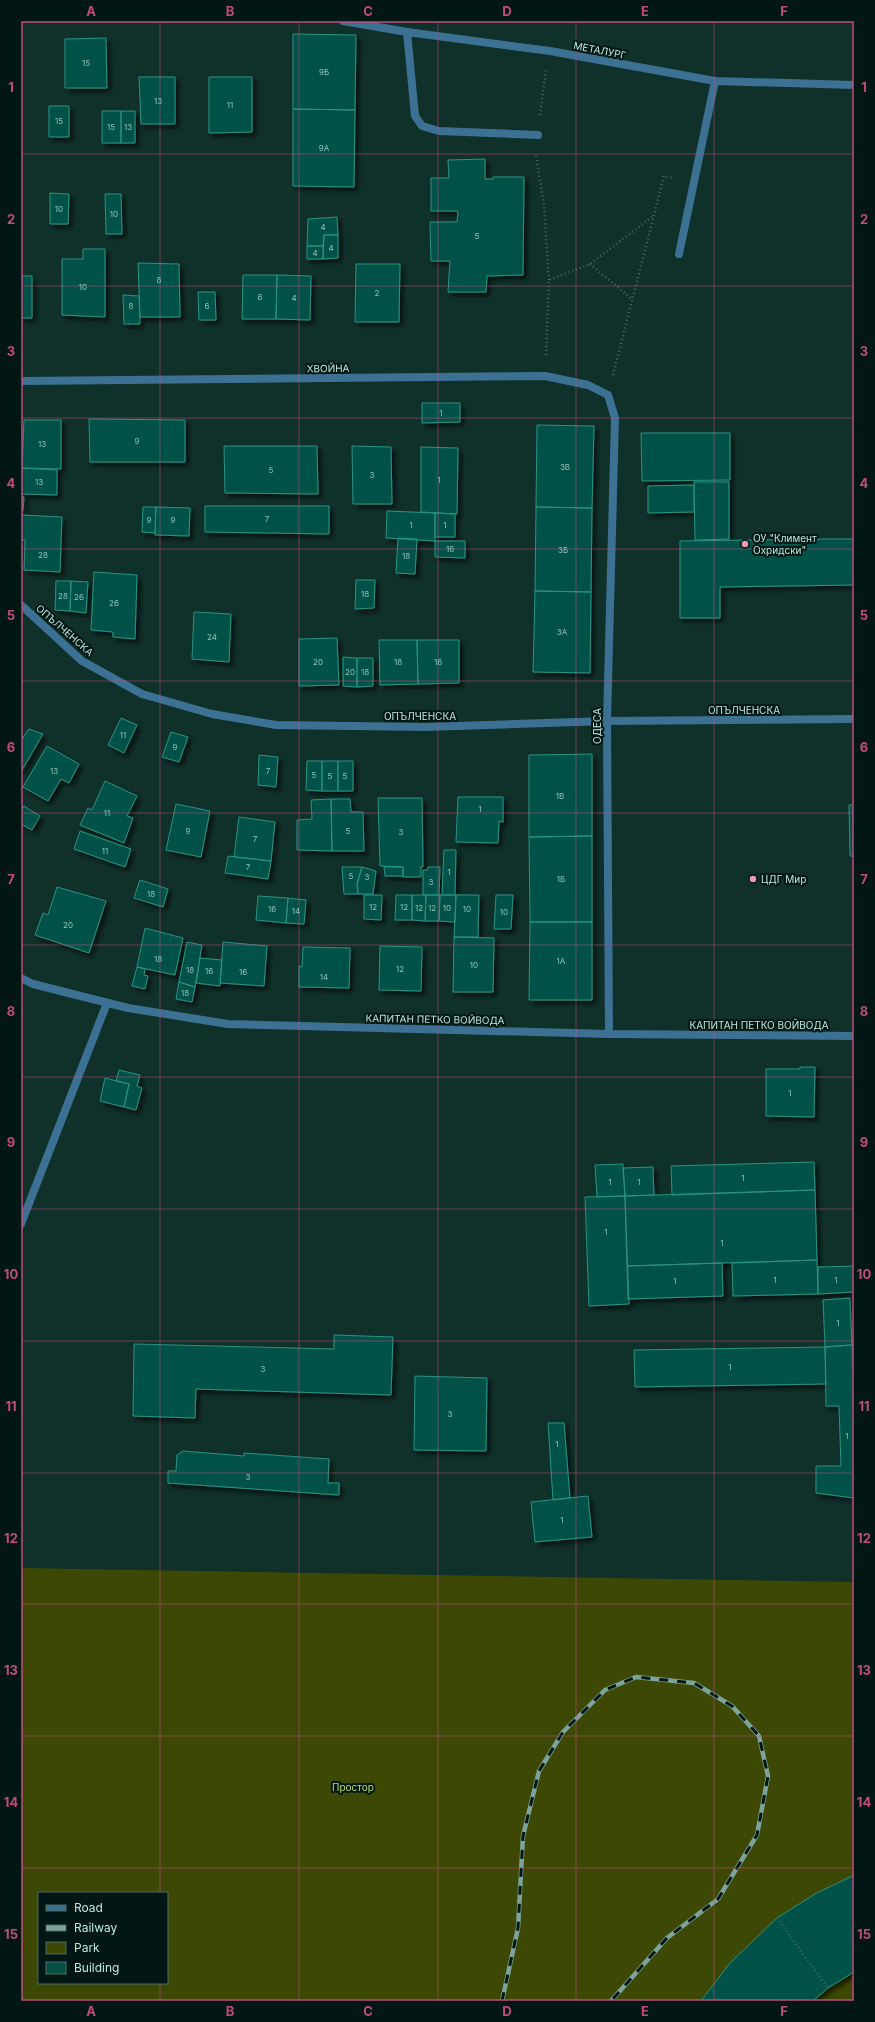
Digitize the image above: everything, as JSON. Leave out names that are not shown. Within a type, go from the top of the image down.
[{"type":"street","name":"МЕТАЛУРГ","points":[[343,21],[407,32],[550,51],[715,81],[854,85]]},
{"type":"street","points":[[407,32],[415,116],[422,126],[439,131],[538,135]]},
{"type":"street","points":[[679,254],[715,81]]},
{"type":"street","name":"ХВОЙНА","points":[[21,382],[545,376],[588,385],[608,395]]},
{"type":"street","name":"ОДЕСА","points":[[608,395],[615,418],[607,721],[609,1034]]},
{"type":"street","name":"ОПЪЛЧЕНСКА","points":[[21,605],[82,661],[142,694],[212,714],[276,725],[426,727],[607,721],[854,719]]},
{"type":"street","name":"КАПИТАН ПЕТКО ВОЙВОДА","points":[[21,978],[33,984],[128,1008],[228,1024],[609,1034],[854,1036]]},
{"type":"street","points":[[21,1224],[107,1002]]},
{"type":"path","points":[[545,376],[549,280],[544,206],[536,155],[542,88],[550,51]]},
{"type":"path","points":[[608,395],[652,217],[664,176],[693,182]]},
{"type":"path","points":[[549,280],[590,264],[652,217]]},
{"type":"path","points":[[590,264],[632,299]]},
{"type":"path","points":[[777,1918],[828,1988]]},
{"type":"green space","name":"Простор","points":[[21,1568],[854,1582],[854,2001],[21,2001]]},
{"type":"building","points":[[293,34],[356,35],[355,110],[293,109]]},
{"type":"building","points":[[106,38],[107,88],[65,88],[65,39]]},
{"type":"building","points":[[139,77],[175,77],[175,124],[141,124]]},
{"type":"building","points":[[209,77],[252,77],[252,132],[209,133]]},
{"type":"building","points":[[49,106],[69,106],[69,137],[49,137]]},
{"type":"building","points":[[293,109],[355,110],[354,187],[293,186]]},
{"type":"building","points":[[102,111],[121,111],[121,143],[102,143]]},
{"type":"building","points":[[121,111],[135,111],[135,143],[121,143]]},
{"type":"building","points":[[485,159],[485,179],[493,179],[493,177],[524,177],[523,275],[487,276],[486,292],[448,292],[450,261],[431,261],[430,222],[457,222],[458,211],[431,211],[431,178],[449,178],[448,160]]},
{"type":"building","points":[[50,193],[69,194],[68,224],[50,224]]},
{"type":"building","points":[[105,194],[121,194],[122,234],[106,234]]},
{"type":"building","points":[[337,217],[338,235],[324,235],[323,246],[307,246],[308,219]]},
{"type":"building","points":[[324,235],[338,235],[338,258],[323,259]]},
{"type":"building","points":[[307,246],[323,246],[323,259],[307,259]]},
{"type":"building","points":[[83,249],[105,249],[105,317],[62,315],[62,259],[83,259]]},
{"type":"building","points":[[138,263],[179,264],[180,317],[140,317]]},
{"type":"building","points":[[356,264],[400,264],[399,322],[355,322]]},
{"type":"building","points":[[243,275],[277,275],[276,319],[242,319]]},
{"type":"building","points":[[277,275],[311,276],[310,320],[276,319]]},
{"type":"building","points":[[21,276],[32,276],[32,318],[21,318]]},
{"type":"building","points":[[198,292],[215,292],[216,320],[199,320]]},
{"type":"building","points":[[123,295],[139,296],[140,324],[124,324]]},
{"type":"building","points":[[422,403],[460,403],[460,422],[422,423]]},
{"type":"building","points":[[89,419],[185,420],[185,462],[90,462]]},
{"type":"building","points":[[24,420],[61,420],[61,469],[22,468]]},
{"type":"building","points":[[537,425],[594,426],[592,508],[536,507]]},
{"type":"building","points":[[641,433],[730,433],[730,480],[642,481]]},
{"type":"building","points":[[224,446],[317,446],[318,494],[225,493]]},
{"type":"building","points":[[352,446],[391,447],[392,504],[353,504]]},
{"type":"building","points":[[421,447],[458,448],[457,514],[421,512]]},
{"type":"building","points":[[21,468],[57,470],[57,495],[21,494]]},
{"type":"building","points":[[694,482],[729,482],[729,539],[695,540]]},
{"type":"building","points":[[694,485],[694,512],[648,513],[648,486]]},
{"type":"building","points":[[21,496],[24,497],[23,511],[21,510]]},
{"type":"building","points":[[205,506],[329,506],[329,534],[205,532]]},
{"type":"building","points":[[143,507],[156,507],[155,533],[142,532]]},
{"type":"building","points":[[156,507],[190,508],[189,536],[155,535]]},
{"type":"building","points":[[536,507],[592,508],[591,592],[535,591]]},
{"type":"building","points":[[387,511],[435,513],[435,541],[386,538]]},
{"type":"building","points":[[435,513],[455,514],[455,537],[435,537]]},
{"type":"building","points":[[21,515],[62,517],[60,572],[24,570],[25,540],[21,540]]},
{"type":"building","points":[[398,538],[417,539],[415,574],[396,573]]},
{"type":"building","points":[[854,539],[854,585],[720,587],[720,618],[680,618],[680,541]]},
{"type":"building","points":[[435,541],[465,541],[465,558],[435,557]]},
{"type":"building","points":[[94,572],[137,575],[135,639],[113,637],[113,632],[91,630]]},
{"type":"building","points":[[356,580],[375,580],[374,608],[355,609]]},
{"type":"building","points":[[56,581],[71,581],[70,611],[55,610]]},
{"type":"building","points":[[71,581],[88,582],[86,613],[70,611]]},
{"type":"building","points":[[535,591],[591,592],[590,673],[533,672]]},
{"type":"building","points":[[194,612],[231,614],[229,662],[192,659]]},
{"type":"building","points":[[337,638],[339,685],[299,686],[299,639]]},
{"type":"building","points":[[379,640],[417,640],[418,684],[380,685]]},
{"type":"building","points":[[417,640],[459,640],[459,683],[418,684]]},
{"type":"building","points":[[343,657],[357,658],[357,687],[343,686]]},
{"type":"building","points":[[357,658],[373,658],[373,686],[357,687]]},
{"type":"building","points":[[121,718],[137,725],[124,753],[108,745]]},
{"type":"building","points":[[29,729],[43,734],[21,772],[21,740]]},
{"type":"building","points":[[171,732],[188,737],[179,762],[162,757]]},
{"type":"building","points":[[47,746],[79,764],[69,783],[61,779],[48,801],[23,787]]},
{"type":"building","points":[[592,754],[592,836],[529,837],[529,755]]},
{"type":"building","points":[[259,755],[278,757],[276,787],[258,785]]},
{"type":"building","points":[[307,761],[322,761],[322,791],[306,790]]},
{"type":"building","points":[[322,761],[338,761],[338,791],[322,791]]},
{"type":"building","points":[[338,761],[353,761],[353,791],[338,791]]},
{"type":"building","points":[[105,781],[137,796],[127,816],[133,818],[124,843],[80,825],[88,808],[92,810]]},
{"type":"building","points":[[458,797],[503,797],[503,822],[499,821],[498,843],[456,842]]},
{"type":"building","points":[[378,798],[422,798],[423,867],[421,867],[421,877],[403,877],[403,867],[380,866]]},
{"type":"building","points":[[331,799],[350,799],[351,812],[363,812],[364,851],[332,851]]},
{"type":"building","points":[[331,799],[332,851],[297,850],[297,820],[312,819],[311,800]]},
{"type":"building","points":[[176,804],[210,811],[201,857],[166,850]]},
{"type":"building","points":[[849,805],[854,805],[854,856],[850,856]]},
{"type":"building","points":[[24,806],[40,816],[32,830],[21,824],[21,810]]},
{"type":"building","points":[[239,817],[275,822],[271,861],[234,857]]},
{"type":"building","points":[[80,831],[131,849],[125,867],[74,849]]},
{"type":"building","points":[[592,836],[592,922],[530,922],[529,837]]},
{"type":"building","points":[[444,850],[456,850],[455,895],[442,895]]},
{"type":"building","points":[[228,856],[271,861],[268,879],[225,873]]},
{"type":"building","points":[[342,867],[362,867],[357,884],[358,894],[344,894]]},
{"type":"building","points":[[362,867],[376,871],[373,894],[358,894],[357,884]]},
{"type":"building","points":[[384,867],[403,867],[403,876],[385,876]]},
{"type":"building","points":[[428,867],[440,867],[439,895],[423,895],[423,870],[427,870]]},
{"type":"building","points":[[140,880],[168,889],[163,907],[134,898]]},
{"type":"building","points":[[57,887],[106,901],[89,953],[35,935],[43,913],[48,915]]},
{"type":"building","points":[[364,895],[382,895],[381,920],[364,919]]},
{"type":"building","points":[[396,895],[412,895],[412,920],[395,920]]},
{"type":"building","points":[[412,895],[426,895],[425,921],[412,920]]},
{"type":"building","points":[[426,895],[440,895],[439,921],[425,921]]},
{"type":"building","points":[[440,895],[456,895],[455,922],[439,921]]},
{"type":"building","points":[[456,895],[479,895],[478,937],[454,937]]},
{"type":"building","points":[[496,895],[513,895],[511,929],[494,929]]},
{"type":"building","points":[[258,896],[288,898],[286,923],[256,920]]},
{"type":"building","points":[[288,898],[306,900],[304,924],[286,923]]},
{"type":"building","points":[[530,922],[592,922],[592,1000],[529,1000]]},
{"type":"building","points":[[145,928],[183,938],[175,975],[137,967]]},
{"type":"building","points":[[454,937],[494,938],[493,992],[453,992]]},
{"type":"building","points":[[187,942],[202,945],[195,987],[179,982]]},
{"type":"building","points":[[223,942],[267,946],[264,986],[220,983]]},
{"type":"building","points":[[380,946],[422,947],[421,991],[379,990]]},
{"type":"building","points":[[303,947],[350,948],[349,988],[299,987],[299,966],[302,967]]},
{"type":"building","points":[[200,958],[222,960],[220,986],[196,983]]},
{"type":"building","points":[[137,967],[145,969],[144,975],[148,976],[145,989],[132,986]]},
{"type":"building","points":[[179,982],[195,987],[192,1002],[176,999]]},
{"type":"building","points":[[800,1067],[815,1067],[814,1117],[766,1116],[766,1069],[800,1069]]},
{"type":"building","points":[[119,1070],[140,1075],[137,1086],[142,1088],[136,1110],[124,1107],[129,1084],[116,1081]]},
{"type":"building","points":[[105,1078],[129,1084],[124,1107],[100,1101]]},
{"type":"building","points":[[814,1162],[815,1190],[672,1195],[671,1166]]},
{"type":"building","points":[[623,1164],[625,1196],[597,1197],[595,1165]]},
{"type":"building","points":[[653,1167],[654,1195],[625,1196],[623,1168]]},
{"type":"building","points":[[815,1190],[817,1260],[627,1266],[625,1196]]},
{"type":"building","points":[[625,1196],[629,1304],[589,1306],[585,1197]]},
{"type":"building","points":[[817,1260],[818,1294],[733,1296],[732,1263]]},
{"type":"building","points":[[722,1263],[723,1296],[628,1299],[627,1266]]},
{"type":"building","points":[[854,1266],[854,1292],[818,1294],[818,1267]]},
{"type":"building","points":[[850,1298],[852,1345],[825,1347],[823,1300]]},
{"type":"building","points":[[334,1335],[393,1337],[391,1395],[196,1389],[195,1418],[133,1416],[134,1344],[334,1349]]},
{"type":"building","points":[[852,1345],[854,1388],[854,1498],[816,1493],[816,1466],[841,1466],[839,1406],[826,1406],[825,1347]]},
{"type":"building","points":[[825,1347],[826,1384],[635,1387],[634,1350]]},
{"type":"building","points":[[415,1376],[487,1378],[486,1451],[414,1450]]},
{"type":"building","points":[[548,1423],[564,1423],[570,1498],[553,1500]]},
{"type":"building","points":[[183,1451],[244,1456],[244,1453],[329,1459],[328,1483],[339,1483],[339,1495],[168,1483],[168,1471],[176,1471],[177,1455]]},
{"type":"building","points":[[588,1496],[592,1537],[535,1542],[531,1502]]},
{"type":"building","points":[[854,1875],[854,1972],[828,1988],[813,2001],[701,2001],[730,1963],[777,1918],[815,1894]]},
{"type":"railway","points":[[502,2001],[518,1928],[523,1836],[539,1771],[563,1732],[605,1690],[636,1677],[694,1683],[732,1706],[759,1736],[768,1776],[757,1835],[718,1899],[667,1938],[611,2001]]},
{"type":"place","name":"ОУ \"Климент Охридски\"","points":[[745,544]]},
{"type":"place","name":"ЦДГ Мир","points":[[753,879]]}]
